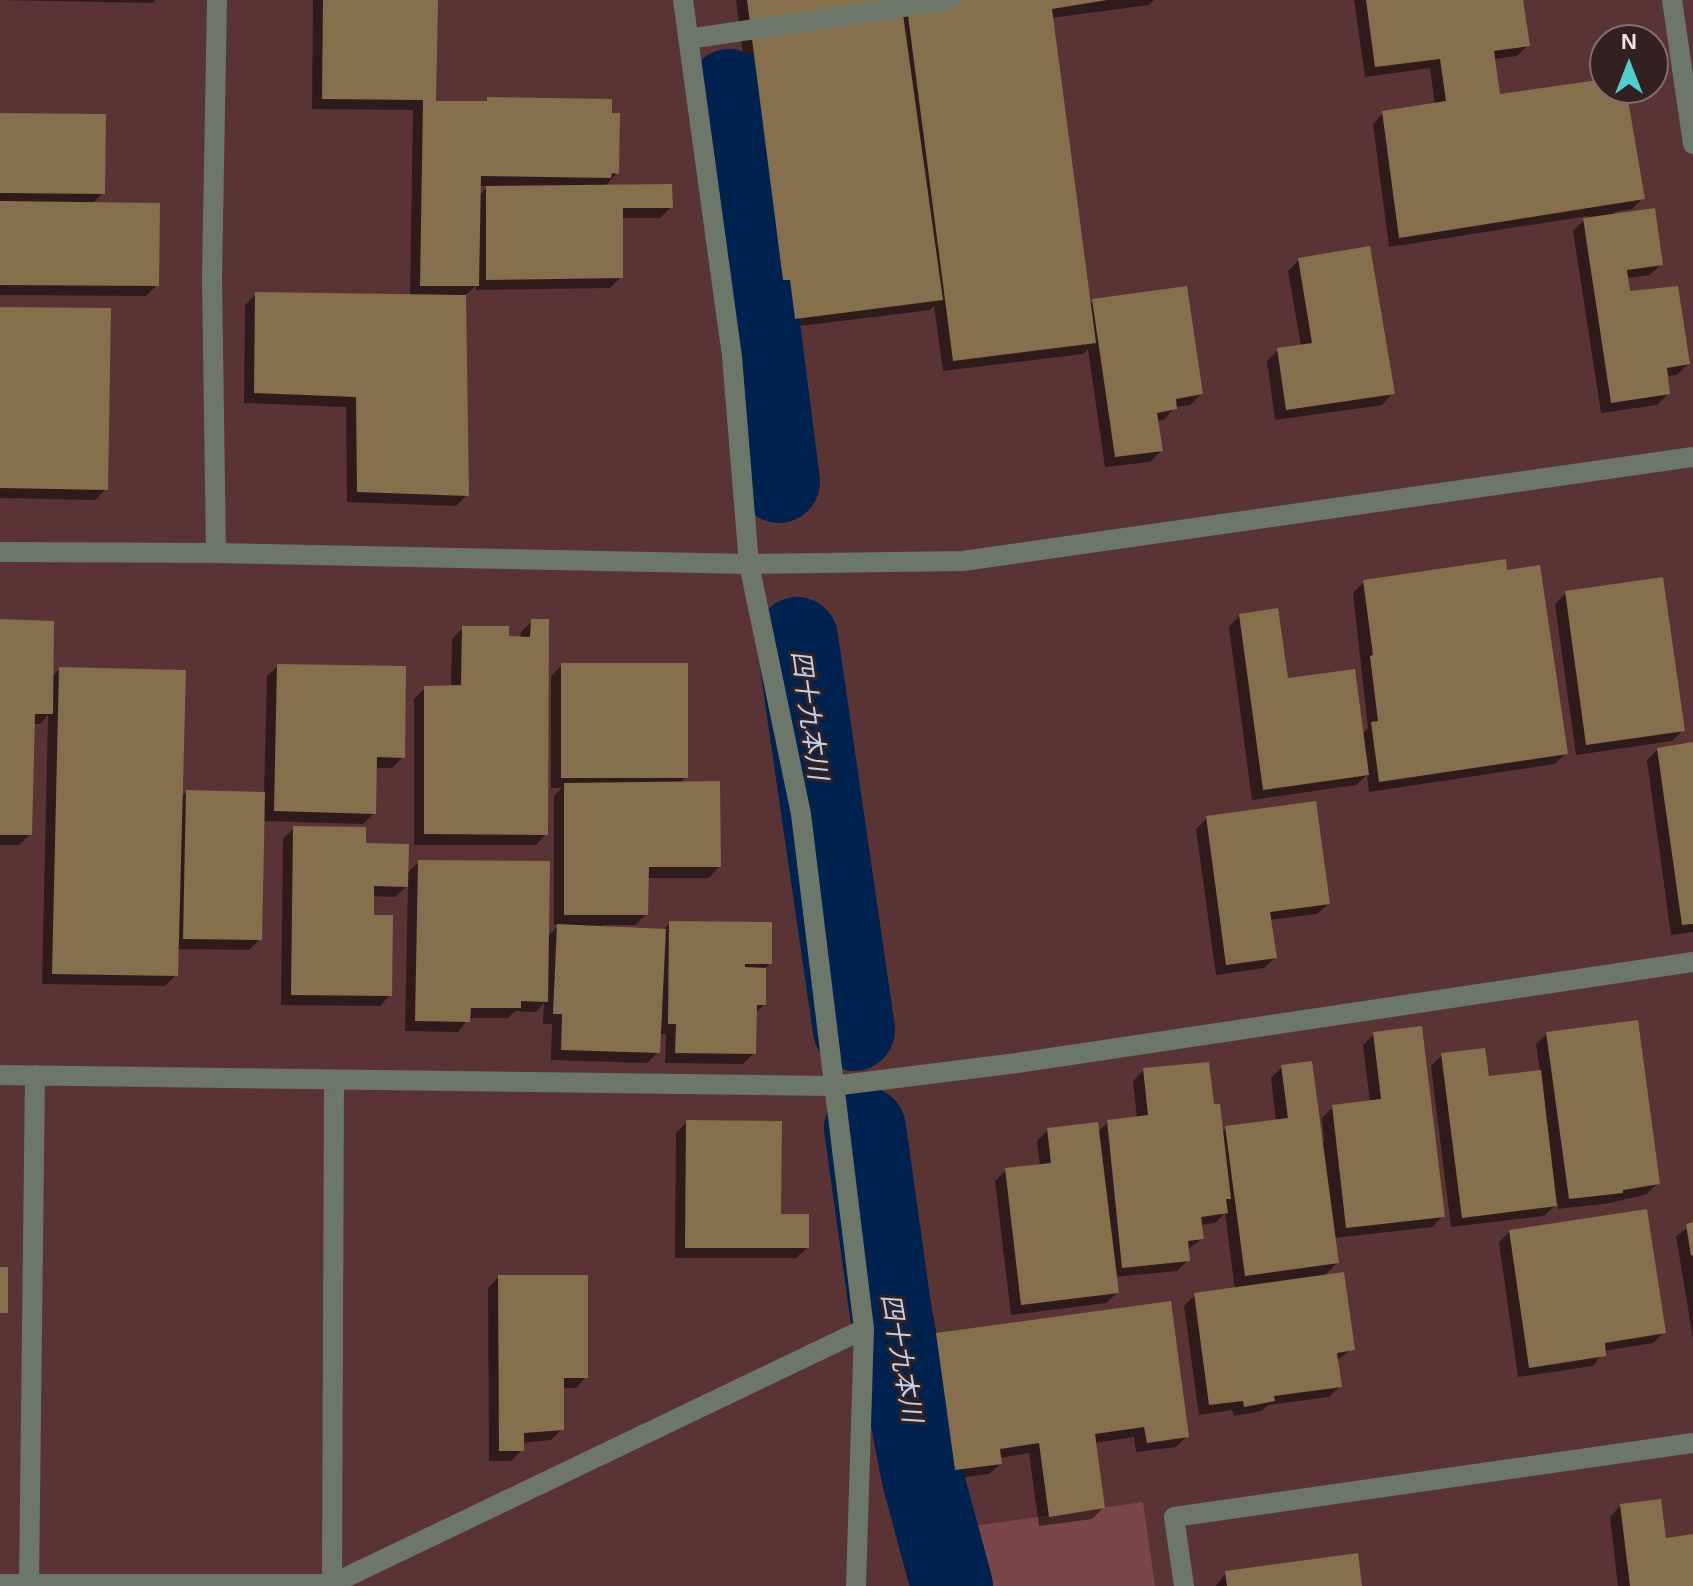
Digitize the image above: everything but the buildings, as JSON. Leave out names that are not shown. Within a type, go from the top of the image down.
[{"type":"street","points":[[216,553],[212,277],[217,0]]},
{"type":"street","points":[[683,0],[732,357],[749,564],[801,814],[864,1329],[856,1586]]},
{"type":"street","points":[[688,39],[950,0]]},
{"type":"street","points":[[1672,0],[1693,144]]},
{"type":"street","points":[[0,552],[216,553],[749,564],[963,561],[1693,457]]},
{"type":"street","points":[[0,1075],[833,1086],[1017,1063],[1693,962]]},
{"type":"street","points":[[29,1584],[35,1075]]},
{"type":"street","points":[[332,1584],[334,1080]]},
{"type":"street","points":[[0,1584],[332,1584],[864,1329]]},
{"type":"street","points":[[1184,1586],[1174,1517],[1693,1443]]},
{"type":"shaded area","points":[[1143,1502],[1155,1586],[968,1586],[953,1529]]},
{"type":"waterway","name":"四十九本川","points":[[729,90],[779,482]]},
{"type":"waterway","name":"四十九本川","points":[[797,638],[854,1030]]},
{"type":"waterway","name":"四十九本川","points":[[865,1128],[891,1314],[923,1479],[952,1586]]}]
